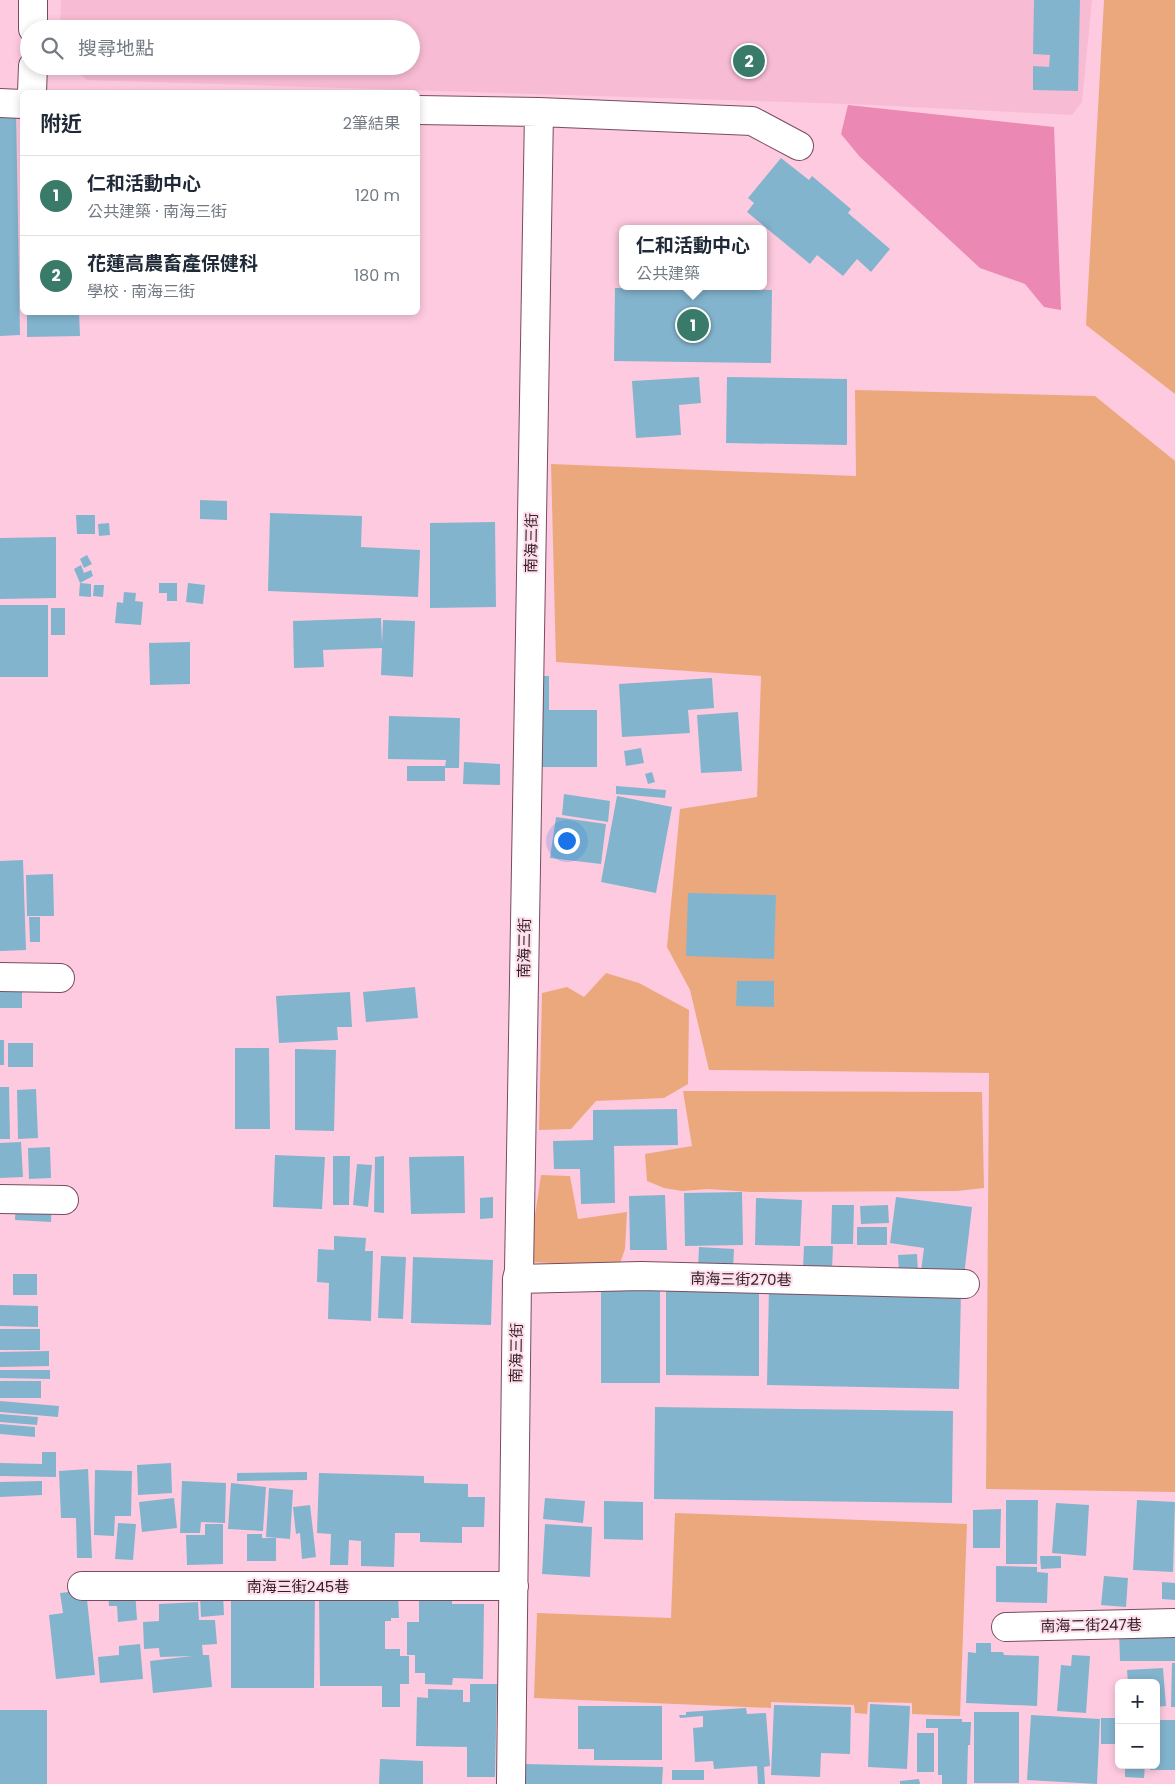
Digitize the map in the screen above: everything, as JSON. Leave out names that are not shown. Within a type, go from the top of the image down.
[{"type":"street","points":[[33,20],[34,0]]},
{"type":"street","points":[[32,90],[33,75]]},
{"type":"street","points":[[0,103],[20,104]]},
{"type":"street","points":[[420,110],[539,112],[752,121],[799,146]]},
{"type":"street","name":"南海三街","points":[[510,1784],[517,1279],[519,1270],[539,112]]},
{"type":"street","points":[[0,977],[60,978]]},
{"type":"street","points":[[0,1199],[64,1200]]},
{"type":"street","name":"南海三街270巷","points":[[517,1279],[642,1276],[965,1284]]},
{"type":"street","name":"南海三街245巷","points":[[82,1586],[514,1586]]},
{"type":"street","name":"南海二街247巷","points":[[1006,1627],[1175,1623]]},
{"type":"shaded area","points":[[61,0],[1092,0],[1082,102],[1072,115],[849,104],[87,80],[81,75],[420,75],[420,20],[60,20]]},
{"type":"shaded area","points":[[1104,0],[1175,0],[1175,394],[1086,325]]},
{"type":"shaded area","points":[[848,105],[1054,127],[1061,310],[1044,307],[1025,284],[980,268],[860,157],[841,134]]},
{"type":"shaded area","points":[[855,390],[1095,396],[1175,461],[1175,1492],[986,1489],[989,1073],[709,1070],[690,990],[667,947],[680,809],[757,797],[761,676],[556,662],[551,464],[856,476]]},
{"type":"shaded area","points":[[606,973],[639,983],[689,1010],[688,1084],[664,1098],[596,1101],[571,1129],[539,1130],[542,993],[567,987],[584,997]]},
{"type":"shaded area","points":[[683,1091],[982,1092],[984,1188],[957,1191],[750,1192],[708,1189],[682,1191],[664,1188],[647,1181],[645,1154],[692,1146]]},
{"type":"shaded area","points":[[541,1175],[570,1176],[578,1219],[627,1212],[625,1249],[619,1266],[528,1262]]},
{"type":"shaded area","points":[[675,1513],[967,1524],[960,1716],[912,1714],[912,1703],[868,1702],[867,1714],[855,1713],[854,1705],[771,1702],[771,1708],[534,1698],[537,1613],[671,1618]]},
{"type":"building","points":[[1034,0],[1080,0],[1078,91],[1033,90],[1033,66],[1049,67],[1050,55],[1033,54]]},
{"type":"building","points":[[0,110],[16,110],[20,335],[0,336]]},
{"type":"building","points":[[781,158],[809,180],[812,176],[851,209],[848,213],[890,249],[871,272],[857,259],[843,276],[817,255],[810,264],[767,229],[767,225],[763,225],[747,212],[754,203],[748,198]]},
{"type":"building","points":[[615,288],[619,288],[619,290],[772,290],[771,363],[614,361]]},
{"type":"building","points":[[27,315],[79,315],[80,336],[27,337]]},
{"type":"building","points":[[699,377],[701,403],[679,405],[681,435],[636,438],[632,381]]},
{"type":"building","points":[[727,377],[847,379],[847,445],[726,443]]},
{"type":"building","points":[[200,500],[227,501],[227,520],[200,519]]},
{"type":"building","points":[[270,513],[362,516],[361,547],[420,550],[418,597],[268,591]]},
{"type":"building","points":[[76,515],[95,515],[95,534],[77,534]]},
{"type":"building","points":[[495,522],[496,607],[430,608],[430,523]]},
{"type":"building","points":[[109,523],[110,535],[99,536],[98,524]]},
{"type":"building","points":[[56,537],[56,598],[0,599],[0,538]]},
{"type":"building","points":[[87,555],[92,564],[84,568],[80,559]]},
{"type":"building","points":[[81,565],[84,573],[91,570],[93,576],[80,583],[74,569]]},
{"type":"building","points":[[80,583],[91,584],[91,597],[79,596]]},
{"type":"building","points":[[159,583],[177,583],[177,601],[167,601],[167,593],[159,593]]},
{"type":"building","points":[[188,583],[205,585],[203,604],[186,602]]},
{"type":"building","points":[[94,585],[104,585],[103,597],[93,596]]},
{"type":"building","points":[[124,592],[136,593],[135,601],[143,602],[141,625],[115,623],[117,602],[123,603]]},
{"type":"building","points":[[0,605],[48,605],[48,677],[0,677]]},
{"type":"building","points":[[51,608],[65,608],[65,635],[51,635]]},
{"type":"building","points":[[381,618],[382,644],[383,620],[415,621],[413,677],[381,675],[382,648],[323,650],[324,667],[294,668],[293,621]]},
{"type":"building","points":[[190,642],[190,684],[150,685],[149,643]]},
{"type":"building","points":[[533,676],[549,676],[549,710],[597,710],[597,767],[534,767]]},
{"type":"building","points":[[712,678],[714,708],[688,710],[690,733],[622,737],[619,684]]},
{"type":"building","points":[[738,712],[742,771],[701,773],[697,715]]},
{"type":"building","points":[[389,716],[460,718],[459,768],[445,768],[446,760],[388,759]]},
{"type":"building","points":[[641,748],[644,763],[626,766],[624,751]]},
{"type":"building","points":[[464,762],[500,764],[500,785],[463,784]]},
{"type":"building","points":[[407,766],[445,766],[445,781],[407,781]]},
{"type":"building","points":[[652,772],[655,782],[648,784],[645,774]]},
{"type":"building","points":[[616,786],[666,790],[665,798],[616,794]]},
{"type":"building","points":[[564,794],[610,801],[608,822],[562,815]]},
{"type":"building","points":[[617,796],[672,807],[656,893],[601,882]]},
{"type":"building","points":[[556,817],[606,824],[601,864],[550,858]]},
{"type":"building","points":[[23,860],[26,950],[0,951],[0,861]]},
{"type":"building","points":[[53,874],[54,916],[27,916],[26,875]]},
{"type":"building","points":[[688,893],[776,895],[774,959],[686,956]]},
{"type":"building","points":[[29,917],[40,917],[40,942],[30,942]]},
{"type":"building","points":[[737,981],[774,981],[774,1007],[736,1006]]},
{"type":"building","points":[[415,987],[418,1018],[366,1022],[363,992]]},
{"type":"building","points":[[0,991],[22,991],[22,1008],[0,1008]]},
{"type":"building","points":[[350,992],[352,1027],[337,1027],[338,1040],[279,1043],[276,996]]},
{"type":"building","points":[[0,1040],[4,1040],[4,1065],[0,1065]]},
{"type":"building","points":[[8,1043],[33,1043],[33,1067],[8,1067]]},
{"type":"building","points":[[235,1048],[269,1048],[270,1129],[235,1129]]},
{"type":"building","points":[[295,1049],[336,1050],[334,1131],[295,1130]]},
{"type":"building","points":[[0,1087],[9,1087],[10,1139],[0,1139]]},
{"type":"building","points":[[36,1089],[38,1138],[18,1139],[17,1090]]},
{"type":"building","points":[[677,1109],[678,1145],[614,1146],[615,1203],[581,1204],[580,1169],[554,1169],[553,1141],[593,1140],[593,1110]]},
{"type":"building","points":[[21,1142],[23,1177],[0,1178],[0,1143]]},
{"type":"building","points":[[50,1147],[51,1178],[29,1179],[28,1148]]},
{"type":"building","points":[[275,1155],[325,1157],[322,1209],[273,1207]]},
{"type":"building","points":[[333,1156],[350,1156],[349,1205],[333,1205]]},
{"type":"building","points":[[384,1156],[384,1213],[374,1212],[375,1157]]},
{"type":"building","points":[[464,1156],[465,1213],[411,1214],[409,1157]]},
{"type":"building","points":[[357,1164],[372,1165],[368,1207],[353,1205]]},
{"type":"building","points":[[742,1192],[743,1245],[685,1246],[684,1193]]},
{"type":"building","points":[[665,1195],[667,1250],[630,1250],[629,1196]]},
{"type":"building","points":[[493,1197],[493,1218],[480,1219],[480,1198]]},
{"type":"building","points":[[896,1197],[972,1207],[964,1276],[921,1271],[924,1248],[890,1243]]},
{"type":"building","points":[[756,1198],[802,1200],[800,1246],[755,1245]]},
{"type":"building","points":[[16,1201],[52,1202],[51,1222],[15,1220]]},
{"type":"building","points":[[832,1205],[854,1205],[853,1244],[831,1244]]},
{"type":"building","points":[[888,1205],[889,1223],[861,1224],[860,1206]]},
{"type":"building","points":[[857,1227],[887,1227],[887,1245],[857,1245]]},
{"type":"building","points":[[334,1236],[366,1238],[365,1251],[373,1251],[371,1321],[328,1319],[329,1283],[317,1282],[318,1249],[334,1250]]},
{"type":"building","points":[[804,1246],[833,1246],[832,1269],[803,1268]]},
{"type":"building","points":[[699,1247],[734,1249],[733,1270],[698,1269]]},
{"type":"building","points":[[917,1254],[918,1272],[899,1272],[898,1255]]},
{"type":"building","points":[[381,1256],[406,1257],[403,1319],[378,1318]]},
{"type":"building","points":[[413,1257],[493,1260],[491,1325],[411,1323]]},
{"type":"building","points":[[13,1274],[37,1274],[37,1295],[13,1295]]},
{"type":"building","points":[[769,1287],[961,1291],[959,1389],[767,1385]]},
{"type":"building","points":[[601,1288],[660,1288],[660,1383],[601,1383]]},
{"type":"building","points":[[666,1289],[759,1290],[759,1376],[666,1375]]},
{"type":"building","points":[[0,1305],[38,1306],[38,1327],[0,1326]]},
{"type":"building","points":[[0,1329],[40,1329],[40,1350],[0,1350]]},
{"type":"building","points":[[49,1351],[49,1366],[0,1367],[0,1352]]},
{"type":"building","points":[[0,1370],[50,1370],[50,1379],[0,1378]]},
{"type":"building","points":[[0,1381],[41,1381],[41,1398],[0,1398]]},
{"type":"building","points":[[0,1401],[59,1406],[58,1417],[0,1412]]},
{"type":"building","points":[[655,1407],[953,1411],[952,1503],[654,1499]]},
{"type":"building","points":[[0,1414],[38,1417],[37,1425],[0,1422]]},
{"type":"building","points":[[0,1424],[35,1427],[35,1437],[0,1434]]},
{"type":"building","points":[[42,1452],[56,1452],[56,1477],[0,1476],[0,1463],[42,1464]]},
{"type":"building","points":[[171,1463],[172,1493],[138,1495],[137,1465]]},
{"type":"building","points":[[88,1469],[92,1558],[77,1558],[76,1518],[61,1518],[59,1471]]},
{"type":"building","points":[[95,1470],[132,1471],[131,1516],[115,1516],[114,1536],[94,1535]]},
{"type":"building","points":[[307,1472],[307,1480],[237,1481],[237,1473]]},
{"type":"building","points":[[319,1473],[424,1476],[424,1483],[468,1484],[468,1497],[485,1497],[484,1527],[462,1527],[462,1543],[420,1542],[420,1533],[395,1533],[394,1567],[361,1566],[361,1541],[349,1540],[348,1565],[330,1565],[331,1534],[317,1533]]},
{"type":"building","points":[[42,1481],[42,1495],[0,1497],[0,1482]]},
{"type":"building","points":[[182,1481],[226,1483],[225,1523],[201,1522],[200,1533],[180,1533]]},
{"type":"building","points":[[231,1483],[266,1487],[263,1531],[228,1529]]},
{"type":"building","points":[[269,1488],[293,1490],[290,1539],[266,1537]]},
{"type":"building","points":[[174,1498],[177,1528],[142,1532],[139,1502]]},
{"type":"building","points":[[545,1498],[585,1501],[583,1523],[543,1519]]},
{"type":"building","points":[[1006,1500],[1038,1500],[1037,1564],[1006,1564]]},
{"type":"building","points":[[1137,1500],[1175,1502],[1173,1572],[1133,1570]]},
{"type":"building","points":[[604,1501],[643,1502],[643,1540],[604,1539]]},
{"type":"building","points":[[1056,1503],[1089,1505],[1086,1556],[1052,1553]]},
{"type":"building","points":[[310,1505],[316,1557],[302,1559],[300,1533],[296,1534],[293,1507]]},
{"type":"building","points":[[1001,1509],[1000,1548],[973,1548],[973,1510]]},
{"type":"building","points":[[118,1523],[136,1524],[133,1560],[115,1559]]},
{"type":"building","points":[[205,1524],[223,1524],[223,1564],[187,1565],[186,1535],[205,1535]]},
{"type":"building","points":[[545,1524],[592,1527],[590,1577],[542,1574]]},
{"type":"building","points":[[247,1534],[262,1534],[262,1538],[276,1538],[276,1561],[247,1561]]},
{"type":"building","points":[[1040,1556],[1061,1556],[1061,1568],[1041,1569]]},
{"type":"building","points":[[996,1566],[1037,1567],[1037,1572],[1048,1573],[1047,1603],[996,1602]]},
{"type":"building","points":[[1104,1576],[1128,1578],[1126,1607],[1101,1605]]},
{"type":"building","points":[[1162,1582],[1175,1583],[1175,1600],[1162,1599]]},
{"type":"building","points":[[86,1590],[95,1675],[56,1679],[49,1615],[63,1613],[60,1593]]},
{"type":"building","points":[[135,1590],[137,1620],[118,1622],[117,1606],[109,1606],[108,1592]]},
{"type":"building","points":[[231,1591],[315,1591],[314,1688],[231,1688]]},
{"type":"building","points":[[319,1593],[398,1593],[399,1618],[391,1618],[391,1621],[385,1621],[385,1649],[400,1649],[400,1656],[409,1656],[409,1684],[400,1684],[400,1707],[382,1707],[382,1686],[320,1686]]},
{"type":"building","points":[[223,1594],[224,1615],[201,1617],[200,1596]]},
{"type":"building","points":[[419,1596],[452,1596],[452,1604],[484,1604],[483,1679],[453,1678],[452,1685],[425,1684],[425,1673],[415,1673],[415,1655],[407,1655],[407,1622],[419,1622]]},
{"type":"building","points":[[198,1602],[199,1620],[215,1620],[217,1644],[202,1645],[203,1655],[209,1655],[212,1687],[153,1693],[150,1661],[192,1656],[160,1657],[159,1648],[144,1649],[143,1622],[159,1621],[159,1604]]},
{"type":"building","points":[[1119,1630],[1175,1630],[1175,1661],[1120,1661]]},
{"type":"building","points":[[976,1643],[991,1643],[991,1652],[1003,1652],[1004,1655],[1039,1656],[1037,1706],[966,1703],[968,1652],[976,1653]]},
{"type":"building","points":[[140,1644],[143,1679],[100,1683],[98,1657],[119,1655],[119,1646]]},
{"type":"building","points":[[1072,1655],[1090,1656],[1086,1713],[1057,1711],[1061,1665],[1071,1666]]},
{"type":"building","points":[[1172,1663],[1175,1663],[1175,1707],[1171,1707]]},
{"type":"building","points":[[1163,1668],[1166,1706],[1160,1707],[1160,1679],[1128,1679],[1127,1670]]},
{"type":"building","points":[[470,1684],[497,1684],[495,1777],[467,1777],[467,1747],[416,1746],[417,1697],[428,1698],[428,1689],[463,1690],[463,1702],[470,1702]]},
{"type":"building","points":[[870,1704],[910,1706],[907,1769],[868,1767]]},
{"type":"building","points":[[774,1705],[851,1707],[850,1754],[821,1753],[820,1777],[771,1775]]},
{"type":"building","points":[[578,1706],[662,1706],[662,1760],[594,1760],[594,1749],[578,1749]]},
{"type":"building","points":[[746,1708],[747,1714],[766,1713],[770,1766],[764,1767],[765,1784],[758,1784],[757,1766],[714,1769],[713,1761],[695,1762],[693,1728],[703,1727],[703,1716],[680,1718],[679,1715],[686,1715],[686,1712]]},
{"type":"building","points":[[0,1710],[47,1710],[47,1784],[0,1784]]},
{"type":"building","points":[[974,1712],[1019,1712],[1019,1783],[974,1783]]},
{"type":"building","points":[[1031,1715],[1100,1719],[1097,1784],[1027,1780]]},
{"type":"building","points":[[1101,1718],[1115,1718],[1115,1744],[1101,1744]]},
{"type":"building","points":[[926,1719],[962,1719],[962,1722],[971,1722],[970,1745],[968,1745],[967,1784],[942,1784],[942,1775],[938,1775],[938,1728],[926,1728]]},
{"type":"building","points":[[1160,1720],[1175,1720],[1175,1770],[1150,1770],[1160,1769]]},
{"type":"building","points":[[917,1733],[934,1733],[934,1772],[917,1772]]},
{"type":"building","points":[[380,1759],[423,1761],[423,1784],[379,1784]]},
{"type":"building","points":[[524,1764],[663,1767],[662,1784],[524,1784]]},
{"type":"building","points":[[1125,1769],[1145,1769],[1144,1778],[1125,1777]]},
{"type":"building","points":[[672,1770],[704,1770],[704,1780],[672,1780]]},
{"type":"building","points":[[919,1779],[920,1784],[900,1784],[900,1781]]},
{"type":"place","name":"花蓮高農畜產保健科","points":[[749,61]]},
{"type":"place","name":"仁和活動中心","points":[[693,325]]}]
